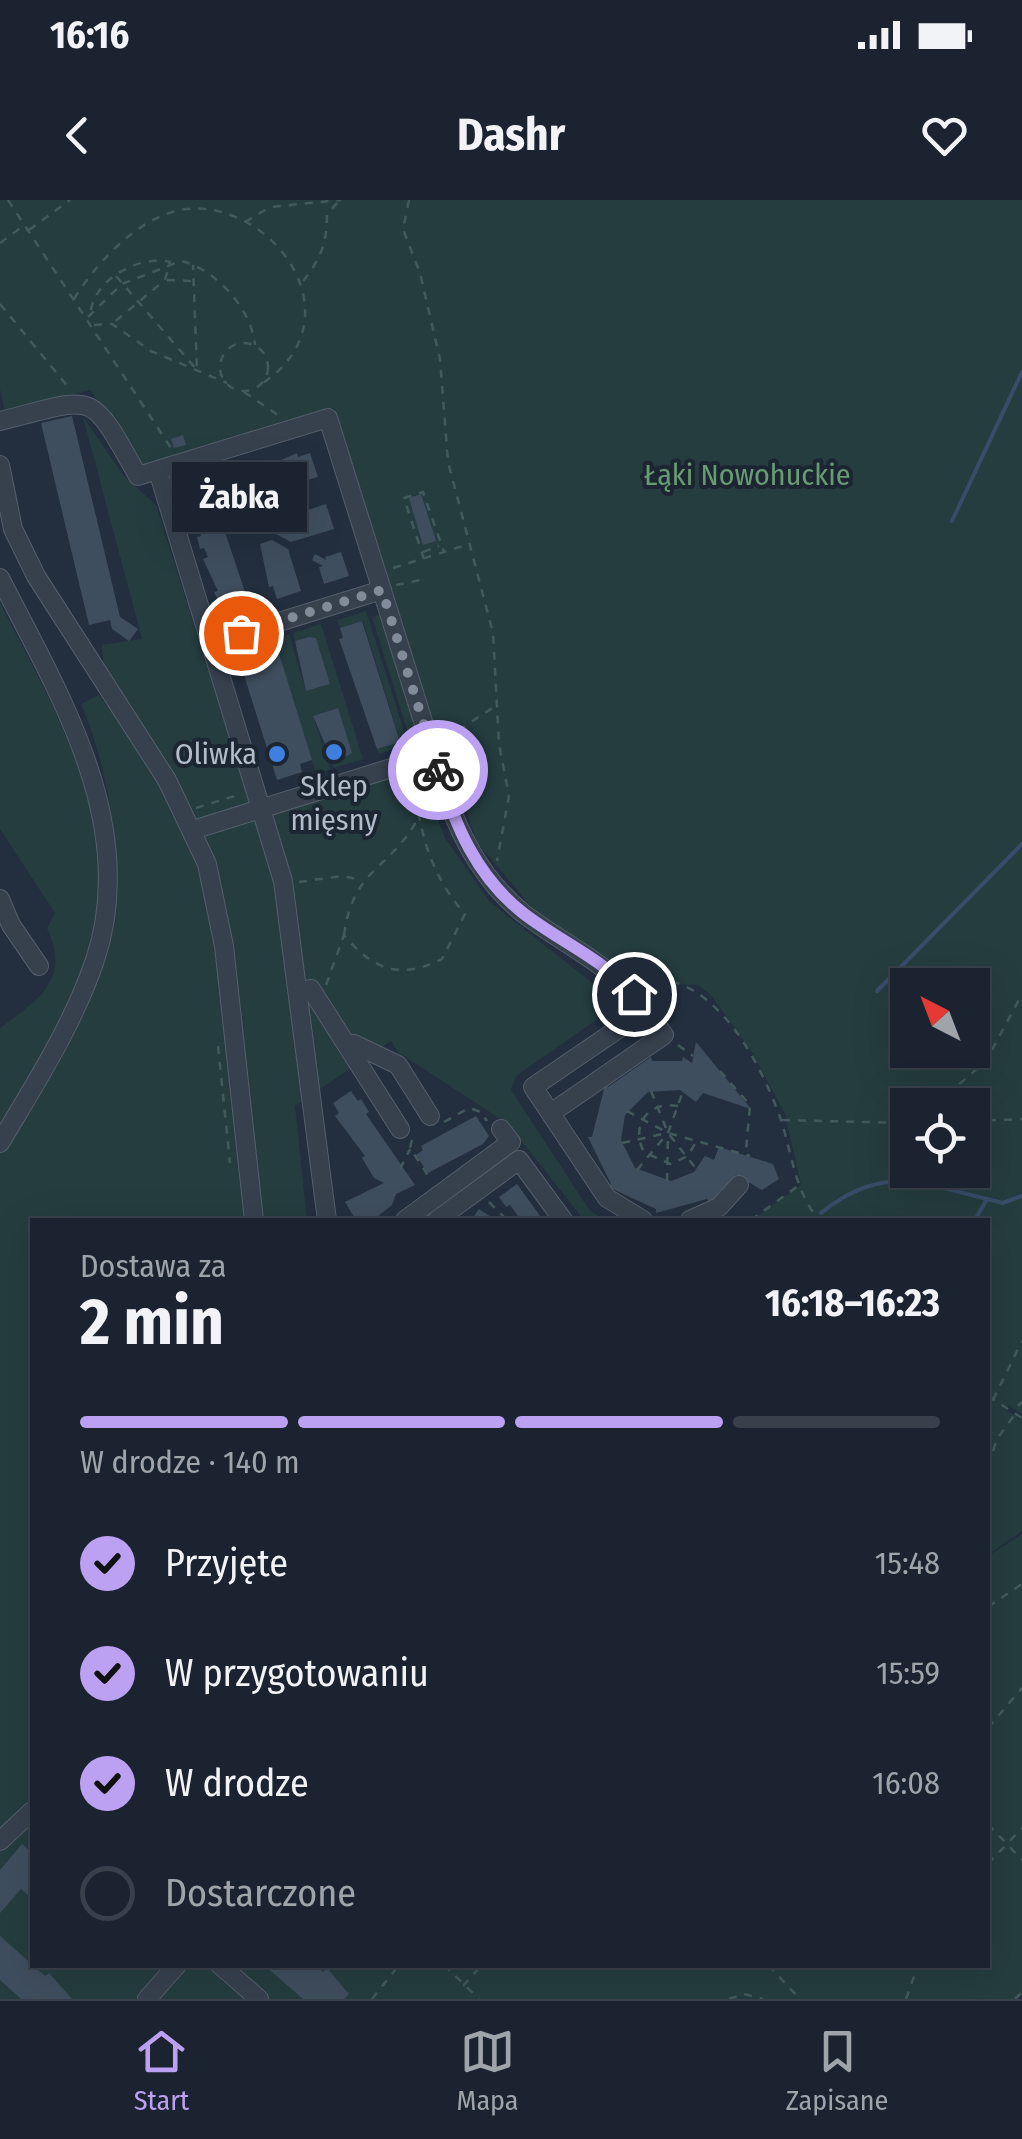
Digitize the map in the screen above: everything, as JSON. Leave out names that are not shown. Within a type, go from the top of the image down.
[{"type":"street","points":[[0,421],[87,404],[104,417],[138,476],[328,418],[380,581],[426,754],[461,834],[491,882],[524,914],[635,995],[664,1035],[550,1113]]},
{"type":"street","points":[[0,465],[9,544],[168,780],[193,830],[215,896],[224,946],[254,1218]]},
{"type":"street","points":[[158,471],[283,881],[327,1218]]},
{"type":"street","points":[[0,578],[79,742],[100,804],[108,887],[96,956],[84,988],[48,1063],[0,1143]]},
{"type":"street","points":[[211,643],[380,581]]},
{"type":"street","points":[[193,830],[260,800],[426,754]]},
{"type":"street","points":[[1,902],[11,925],[39,966]]},
{"type":"street","points":[[300,991],[311,989],[400,1129]]},
{"type":"street","points":[[635,995],[533,1088],[607,1198],[639,1218]]},
{"type":"street","points":[[348,1047],[354,1044],[398,1065],[433,1121]]},
{"type":"street","points":[[408,1218],[511,1142],[501,1129]]},
{"type":"street","points":[[439,1218],[519,1160],[562,1218]]},
{"type":"street","points":[[694,1218],[719,1207],[740,1185]]},
{"type":"street","points":[[0,1841],[30,1813]]},
{"type":"street","points":[[147,1999],[174,1968]]},
{"type":"street","points":[[223,1968],[258,1999]]},
{"type":"path","points":[[8,200],[92,325],[97,340],[168,439],[174,459]]},
{"type":"path","points":[[28,230],[70,200]]},
{"type":"path","points":[[244,223],[270,207],[341,200]]},
{"type":"path","points":[[302,282],[322,254],[330,209],[341,200]]},
{"type":"path","points":[[409,200],[403,229],[420,273],[440,359],[448,462],[493,633],[499,744],[510,796],[491,882]]},
{"type":"path","points":[[74,299],[108,256],[160,218],[196,209],[244,223],[270,241],[302,282],[307,302],[302,338],[260,385],[243,391]]},
{"type":"path","points":[[0,244],[24,225]]},
{"type":"path","points":[[92,313],[98,292],[116,276],[148,261],[193,264],[218,282],[246,315],[255,345],[267,360],[266,377],[260,385]]},
{"type":"path","points":[[87,318],[122,284],[170,262]]},
{"type":"path","points":[[112,324],[165,280],[170,262]]},
{"type":"path","points":[[193,264],[197,370]]},
{"type":"path","points":[[116,276],[197,370]]},
{"type":"path","points":[[165,280],[193,282]]},
{"type":"path","points":[[0,304],[75,396]]},
{"type":"path","points":[[92,325],[112,324],[151,351],[243,391],[279,416]]},
{"type":"path","points":[[227,383],[220,366],[228,349],[240,343],[255,345]]},
{"type":"path","points":[[424,559],[404,498],[424,492],[444,552]]},
{"type":"path","points":[[380,581],[424,559],[468,544]]},
{"type":"path","points":[[422,552],[442,546]]},
{"type":"path","points":[[380,581],[426,579]]},
{"type":"path","points":[[344,935],[381,969],[403,972],[442,958],[464,914],[432,864],[420,814],[426,754],[498,705]]},
{"type":"path","points":[[191,808],[260,800]]},
{"type":"path","points":[[318,1000],[344,935],[349,906],[362,880],[399,848],[420,814]]},
{"type":"path","points":[[283,881],[343,876],[362,880]]},
{"type":"path","points":[[635,995],[658,977],[687,984],[721,1015],[749,1052],[781,1120],[800,1186],[817,1218]]},
{"type":"path","points":[[955,1088],[986,1061],[1022,994]]},
{"type":"path","points":[[664,1035],[693,1056]]},
{"type":"path","points":[[217,1037],[230,1163]]},
{"type":"path","points":[[627,1111],[668,1133],[748,1154],[750,1105],[720,1071]]},
{"type":"path","points":[[651,1091],[668,1133],[697,1170]]},
{"type":"path","points":[[667,1181],[668,1133],[683,1091]]},
{"type":"path","points":[[678,1106],[657,1106],[642,1120],[639,1139],[649,1156],[667,1164],[687,1157],[697,1140]]},
{"type":"path","points":[[433,1121],[472,1108],[482,1112],[496,1133],[501,1129]]},
{"type":"path","points":[[990,1120],[1022,1118]]},
{"type":"path","points":[[781,1120],[890,1123]]},
{"type":"path","points":[[400,1129],[408,1130],[413,1138],[400,1169]]},
{"type":"path","points":[[622,1143],[668,1133]]},
{"type":"path","points":[[637,1170],[668,1133]]},
{"type":"path","points":[[410,1148],[440,1194]]},
{"type":"path","points":[[754,1218],[800,1186]]},
{"type":"path","points":[[477,1191],[505,1218]]},
{"type":"path","points":[[994,1400],[1022,1340]]},
{"type":"path","points":[[990,1397],[1022,1418]]},
{"type":"path","points":[[990,1461],[998,1439],[1016,1414]]},
{"type":"path","points":[[990,1606],[1022,1584]]},
{"type":"path","points":[[990,1726],[1022,1688]]},
{"type":"path","points":[[990,1826],[1022,1860]]},
{"type":"path","points":[[990,1862],[1022,1828]]},
{"type":"path","points":[[372,1999],[397,1968]]},
{"type":"path","points":[[447,1968],[478,1999]]},
{"type":"path","points":[[464,1986],[479,1968]]},
{"type":"path","points":[[771,1968],[800,1999]]},
{"type":"path","points":[[906,1999],[917,1968]]},
{"type":"path","points":[[1015,1999],[1022,1992]]},
{"type":"path","points":[[729,1999],[744,1994],[763,1999]]},
{"type":"green space","name":"Łąki Nowohuckie","points":[[0,200],[1022,200],[1022,1414],[1007,1405],[1003,1408],[1022,1420],[1022,1531],[990,1554],[990,1218],[755,1218],[801,1185],[785,1114],[752,1052],[711,995],[698,985],[648,984],[626,966],[614,967],[539,916],[477,842],[447,756],[446,763],[442,760],[334,408],[144,467],[90,390],[5,412],[0,389]]},
{"type":"green space","points":[[83,417],[124,476],[156,505],[255,819],[418,768],[445,838],[490,902],[619,1004],[516,1076],[511,1090],[590,1211],[602,1218],[582,1218],[508,1124],[398,1052],[391,1041],[295,1106],[307,1218],[30,1218],[30,1968],[990,1968],[990,1555],[1022,1534],[1022,1995],[1018,1999],[0,1999],[0,1152],[81,1014],[103,965],[116,904],[114,833],[101,763],[81,704],[99,695],[107,706],[102,645],[142,639]]},
{"type":"green space","points":[[0,603],[49,698],[86,791],[96,838],[98,887],[92,939],[74,993],[49,1045],[0,1128],[0,1028],[38,997],[53,975],[55,961],[47,928],[55,913],[0,829]]},
{"type":"green space","points":[[366,611],[408,744],[379,754],[377,749],[400,741],[363,621],[340,628],[337,620]]},
{"type":"green space","points":[[382,614],[420,735],[410,739],[372,617]]},
{"type":"green space","points":[[321,624],[363,759],[334,768],[333,763],[346,758],[337,708],[313,716],[330,769],[316,774],[277,648],[239,659],[237,651],[289,634],[306,691],[330,684],[316,639],[295,641],[293,633]]},
{"type":"building","points":[[72,416],[120,617],[138,629],[129,641],[112,629],[110,620],[89,625],[41,423]]},
{"type":"building","points":[[183,435],[186,445],[174,448],[171,439]]},
{"type":"building","points":[[297,453],[298,457],[310,453],[318,477],[221,505],[218,511],[250,607],[225,614],[203,559],[208,557],[204,548],[200,549],[197,537],[201,536],[188,496],[191,490],[231,477],[230,473],[248,472],[264,463],[265,467]]},
{"type":"building","points":[[421,494],[436,541],[423,545],[409,498]]},
{"type":"building","points":[[326,504],[334,529],[291,542],[276,534],[272,522]]},
{"type":"building","points":[[272,540],[288,549],[301,591],[277,599],[273,586],[269,587],[260,544]]},
{"type":"building","points":[[341,552],[349,576],[324,584],[319,567],[323,566],[312,560],[315,554],[326,560],[325,557]]},
{"type":"building","points":[[362,621],[400,742],[377,749],[339,639],[343,638],[340,628]]},
{"type":"building","points":[[316,638],[330,684],[306,691],[295,641]]},
{"type":"building","points":[[277,647],[312,760],[300,764],[302,772],[277,780],[239,659]]},
{"type":"building","points":[[338,708],[352,753],[333,763],[313,716]]},
{"type":"building","points":[[696,1042],[751,1109],[703,1093],[696,1102],[680,1090],[648,1092],[625,1115],[621,1140],[635,1168],[671,1181],[694,1172],[705,1156],[714,1160],[719,1147],[773,1164],[779,1179],[762,1190],[736,1175],[709,1203],[707,1199],[656,1213],[656,1209],[608,1187],[611,1184],[588,1137],[592,1137],[605,1085],[608,1087],[651,1057],[652,1061],[682,1061],[683,1057],[692,1063]]},
{"type":"building","points":[[351,1091],[358,1101],[361,1099],[369,1112],[366,1114],[415,1185],[396,1194],[392,1205],[376,1218],[352,1218],[345,1202],[384,1183],[374,1178],[362,1158],[365,1156],[335,1116],[339,1113],[333,1103]]},
{"type":"building","points":[[476,1116],[489,1136],[483,1144],[428,1173],[416,1155],[423,1150],[421,1146]]},
{"type":"building","points":[[517,1184],[542,1218],[520,1218],[499,1197]]},
{"type":"building","points":[[479,1209],[491,1217],[490,1218],[472,1218]]},
{"type":"building","points":[[22,1844],[30,1851],[30,1897],[21,1889],[0,1913],[0,1870]]},
{"type":"building","points":[[0,1936],[30,1963],[30,1968],[45,1976],[49,1973],[72,1999],[21,1999],[0,1980]]},
{"type":"building","points":[[267,1968],[319,1968],[323,1972],[327,1968],[349,1994],[344,1999],[303,1999]]},
{"type":"waterway","points":[[952,521],[1022,372]]},
{"type":"waterway","points":[[877,991],[1022,844]]},
{"type":"waterway","points":[[821,1213],[862,1188],[882,1183],[920,1183],[987,1199]]},
{"type":"waterway","points":[[976,1218],[987,1199],[1003,1203],[1022,1196]]},
{"type":"way so far","points":[[241,633],[382,590],[438,770]]},
{"type":"place","name":"Żabka","points":[[241,633]]},
{"type":"place","name":"Sklep mięsny","points":[[334,752]]},
{"type":"place","name":"Oliwka","points":[[277,754]]},
{"type":"route","points":[[438,770],[461,834],[491,882],[524,914],[608,969],[634,994]]}]
